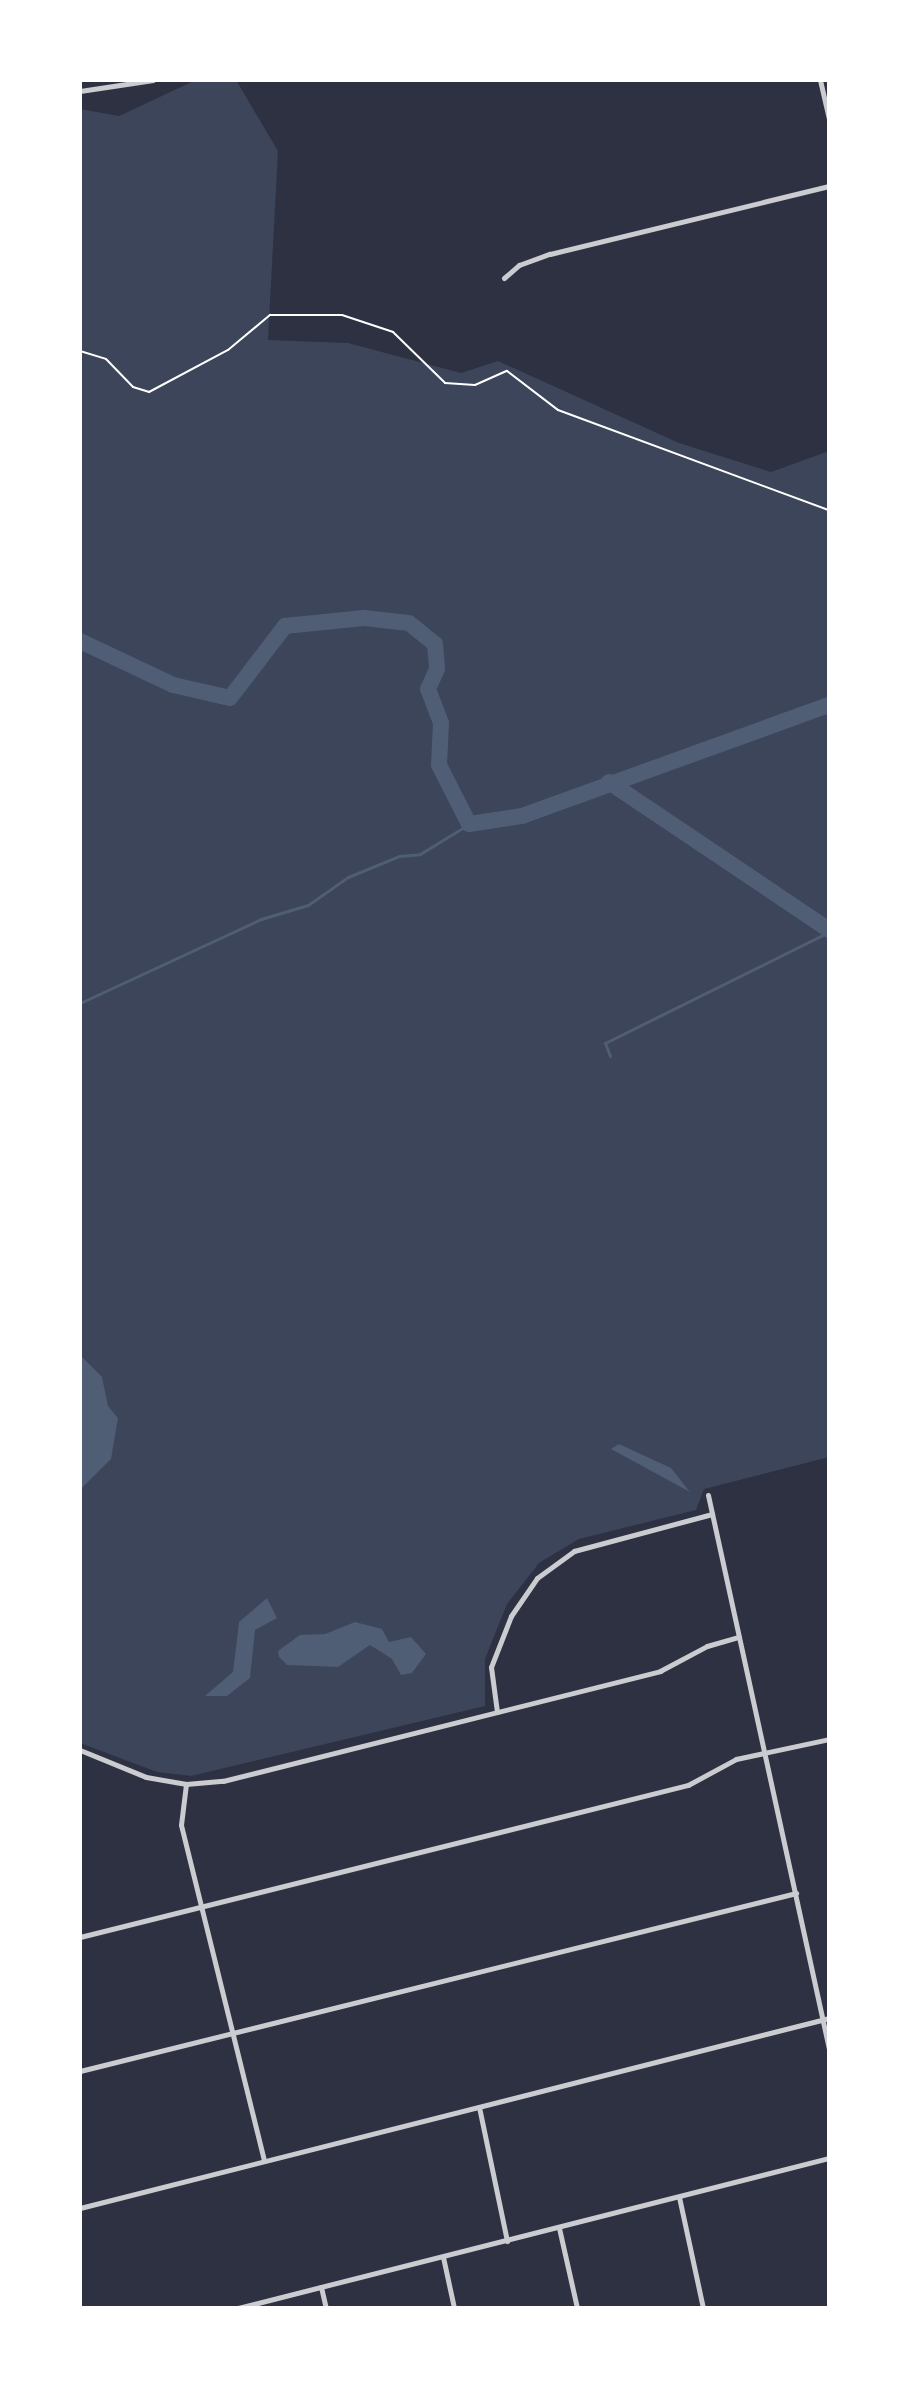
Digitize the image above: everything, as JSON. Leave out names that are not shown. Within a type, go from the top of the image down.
[{"type":"street","points":[[80,91],[153,80]]},
{"type":"street","points":[[820,80],[829,119]]},
{"type":"street","points":[[504,278],[519,265],[550,254],[829,186]]},
{"type":"street","points":[[708,1495],[763,1756],[826,2018],[829,2049]]},
{"type":"street","points":[[497,1712],[491,1667],[511,1616],[537,1578],[574,1551],[712,1514]]},
{"type":"street","points":[[80,1750],[146,1777],[186,1784],[223,1781],[675,1667],[707,1646],[739,1637]]},
{"type":"street","points":[[80,1937],[688,1785],[736,1759],[763,1756],[829,1739]]},
{"type":"street","points":[[186,1784],[181,1825],[264,2161]]},
{"type":"street","points":[[80,2071],[796,1893]]},
{"type":"street","points":[[80,2208],[826,2018]]},
{"type":"street","points":[[479,2107],[507,2241]]},
{"type":"street","points":[[238,2308],[829,2158]]},
{"type":"street","points":[[679,2197],[703,2308]]},
{"type":"street","points":[[559,2228],[577,2308]]},
{"type":"street","points":[[443,2257],[454,2308]]},
{"type":"street","points":[[321,2287],[326,2308]]},
{"type":"path","points":[[80,351],[106,359],[133,387],[149,392],[228,350],[270,315],[342,315],[393,332],[445,383],[470,386],[507,371],[558,410],[829,510]]},
{"type":"shaded area","points":[[196,80],[236,80],[278,151],[268,340],[348,343],[461,373],[498,361],[679,443],[771,472],[829,451],[829,1457],[704,1489],[696,1510],[579,1539],[539,1563],[507,1604],[485,1659],[485,1706],[191,1776],[157,1772],[80,1743],[80,109],[119,116]]},
{"type":"shaded area","points":[[80,1355],[102,1377],[108,1406],[118,1418],[111,1459],[80,1490]]},
{"type":"shaded area","points":[[619,1444],[671,1468],[690,1492],[611,1449]]},
{"type":"shaded area","points":[[267,1598],[277,1618],[255,1630],[250,1678],[227,1696],[205,1696],[233,1672],[239,1622]]},
{"type":"shaded area","points":[[355,1622],[382,1629],[389,1642],[411,1637],[426,1654],[412,1673],[401,1675],[392,1659],[370,1645],[338,1667],[287,1665],[279,1657],[278,1651],[300,1635],[325,1634]]},
{"type":"waterway","points":[[80,641],[173,685],[230,698],[285,626],[364,618],[409,623],[435,644],[437,669],[428,689],[441,723],[439,765],[469,824],[522,816],[829,705]]},
{"type":"waterway","points":[[609,782],[829,930]]},
{"type":"waterway","points":[[80,1003],[261,919],[308,905],[348,877],[399,856],[420,854],[469,824]]},
{"type":"waterway","points":[[610,1056],[605,1043],[829,932]]}]
